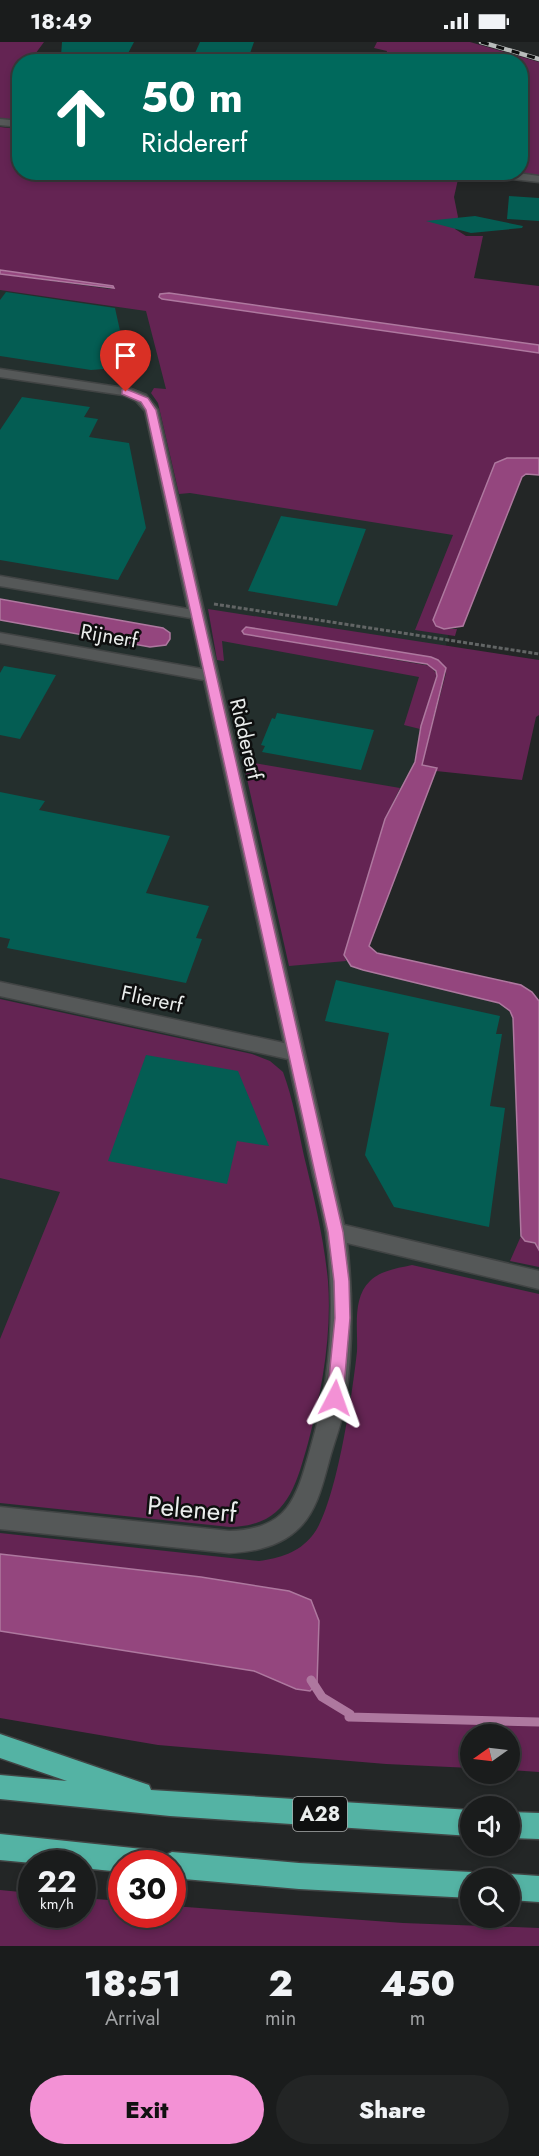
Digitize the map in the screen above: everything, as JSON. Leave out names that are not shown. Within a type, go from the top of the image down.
[{"type":"highway","name":"A28","points":[[0,1746],[170,1804]]},
{"type":"highway","name":"A28","points":[[0,1787],[170,1804],[460,1822]]},
{"type":"highway","points":[[520,1825],[539,1826]]},
{"type":"highway","points":[[0,1847],[108,1858]]},
{"type":"highway","points":[[186,1866],[299,1876],[460,1884]]},
{"type":"highway","points":[[520,1888],[539,1889]]},
{"type":"street","name":"Riddererf","points":[[0,373],[126,392],[138,396],[147,403],[151,410],[336,1232]]},
{"type":"street","name":"Rijnerf","points":[[0,581],[196,609]]},
{"type":"street","name":"Rijnerf","points":[[0,638],[211,676]]},
{"type":"street","name":"Fliererf","points":[[0,989],[295,1053]]},
{"type":"street","points":[[336,1232],[539,1280]]},
{"type":"street","name":"Pelenerf","points":[[0,1518],[230,1542],[246,1542],[264,1537],[293,1520],[308,1494],[335,1398],[342,1318],[342,1281],[336,1232]]},
{"type":"path","points":[[196,609],[468,642],[539,654]]},
{"type":"shaded area","points":[[0,42],[44,42],[35,54],[12,54],[12,121],[0,120]]},
{"type":"shaded area","points":[[377,42],[470,42],[511,54],[386,54],[387,51],[374,48]]},
{"type":"shaded area","points":[[528,59],[539,62],[539,176],[528,175]]},
{"type":"shaded area","points":[[0,127],[12,128],[12,180],[458,180],[454,197],[458,217],[455,229],[466,236],[483,236],[474,278],[539,286],[539,345],[169,293],[160,294],[159,297],[539,353],[539,458],[516,458],[444,629],[457,629],[455,636],[415,630],[453,535],[190,493],[179,494],[158,403],[151,393],[154,388],[166,389],[146,311],[0,290],[0,274],[110,289],[114,287],[0,270]]},
{"type":"shaded area","points":[[0,270],[113,286],[114,288],[0,274]]},
{"type":"shaded area","points":[[0,272],[539,350],[539,467],[500,469],[449,632],[418,768],[359,955],[531,1003],[539,1245],[539,1529],[302,1618],[0,1586]]},
{"type":"shaded area","points":[[169,293],[539,345],[539,353],[159,297],[160,294]]},
{"type":"shaded area","points":[[507,458],[539,458],[539,475],[526,474],[522,477],[463,626],[444,629],[436,626],[433,620],[495,463]]},
{"type":"shaded area","points":[[0,599],[163,628],[170,633],[170,639],[166,645],[150,647],[0,620]]},
{"type":"shaded area","points":[[208,609],[539,660],[539,715],[536,717],[522,780],[436,771],[437,768],[422,765],[446,673],[442,663],[242,630],[244,634],[431,666],[437,675],[420,729],[404,725],[419,677],[222,641],[224,661],[217,660]]},
{"type":"shaded area","points":[[246,627],[431,657],[446,668],[422,765],[437,768],[369,946],[377,953],[521,985],[532,992],[539,1001],[539,1250],[535,1243],[525,1241],[521,1236],[513,1018],[510,1011],[499,1003],[351,966],[344,955],[385,819],[415,762],[421,726],[437,676],[436,671],[427,664],[244,634],[242,631]]},
{"type":"shaded area","points":[[243,761],[400,788],[385,819],[344,955],[346,961],[289,966]]},
{"type":"shaded area","points":[[0,999],[252,1054],[270,1061],[283,1072],[295,1114],[321,1234],[328,1281],[329,1322],[318,1403],[298,1475],[285,1502],[264,1520],[249,1525],[230,1527],[0,1503],[0,1339],[60,1192],[0,1178]]},
{"type":"shaded area","points":[[521,1236],[525,1241],[535,1244],[539,1250],[539,1267],[510,1261]]},
{"type":"shaded area","points":[[412,1265],[539,1294],[539,1772],[520,1771],[520,1724],[460,1724],[460,1767],[386,1764],[158,1745],[0,1718],[0,1631],[254,1671],[296,1689],[310,1691],[317,1684],[289,1591],[201,1577],[0,1554],[0,1533],[259,1561],[281,1556],[301,1547],[321,1522],[336,1475],[355,1369],[358,1305],[364,1288],[370,1281],[390,1270]]},
{"type":"shaded area","points":[[0,1554],[201,1577],[289,1591],[311,1600],[319,1621],[317,1684],[310,1691],[296,1689],[254,1671],[0,1631]]},
{"type":"shaded area","points":[[0,1890],[18,1892],[18,1928],[96,1928],[96,1899],[108,1900],[108,1928],[186,1928],[186,1907],[460,1925],[460,1928],[539,1928],[539,1946],[0,1946]]},
{"type":"building","points":[[62,42],[134,42],[128,54],[61,54]]},
{"type":"building","points":[[200,42],[254,42],[250,54],[195,54]]},
{"type":"building","points":[[509,196],[539,198],[539,221],[507,219]]},
{"type":"building","points":[[475,216],[523,226],[522,228],[471,233],[426,221]]},
{"type":"building","points":[[6,292],[115,308],[128,367],[91,370],[0,356],[0,300]]},
{"type":"building","points":[[22,397],[90,407],[84,417],[98,419],[89,437],[129,443],[146,528],[118,580],[0,560],[0,430]]},
{"type":"building","points":[[281,516],[366,529],[337,606],[248,591]]},
{"type":"building","points":[[4,666],[56,675],[20,739],[0,735],[0,673]]},
{"type":"building","points":[[277,713],[374,730],[361,770],[262,752],[265,746],[261,745],[272,718],[275,719]]},
{"type":"building","points":[[0,792],[45,801],[39,810],[170,836],[146,893],[209,906],[196,938],[202,939],[186,983],[7,948],[10,939],[0,937]]},
{"type":"building","points":[[336,980],[500,1016],[496,1034],[502,1034],[490,1106],[505,1108],[489,1227],[394,1207],[365,1155],[389,1033],[325,1021]]},
{"type":"building","points":[[146,1055],[238,1071],[269,1146],[237,1141],[227,1184],[108,1161]]},
{"type":"waterway","points":[[311,1680],[322,1697],[350,1714],[349,1717],[539,1722]]},
{"type":"railway","points":[[481,42],[522,54]]},
{"type":"railway","points":[[528,56],[539,59]]},
{"type":"route","points":[[126,392],[144,400],[151,410],[336,1232],[342,1281],[342,1318],[335,1398]]}]
